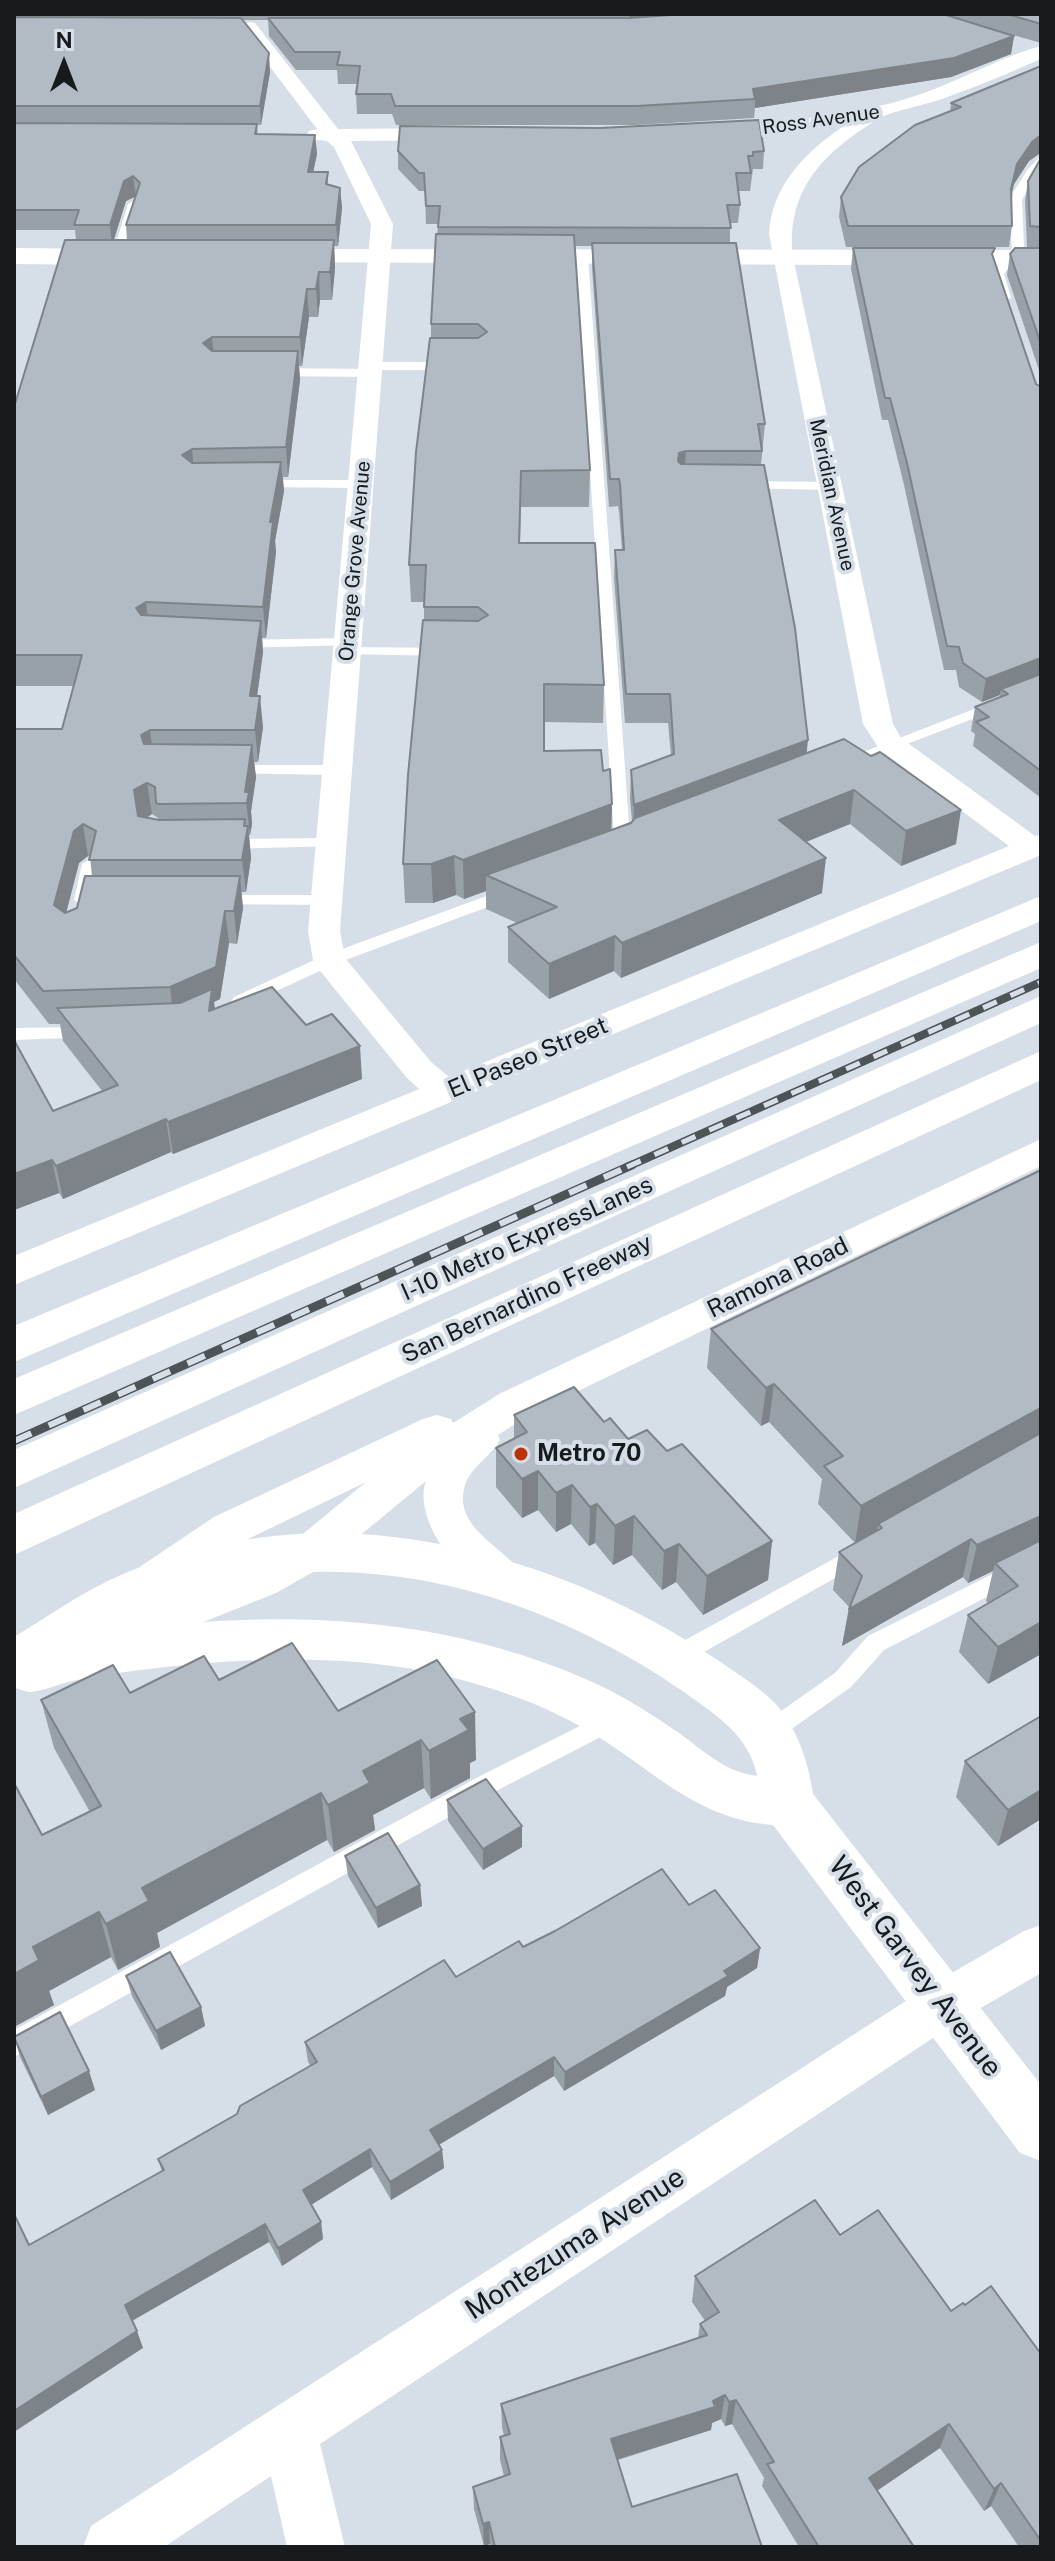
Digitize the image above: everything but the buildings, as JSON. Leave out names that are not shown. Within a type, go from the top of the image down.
[{"type":"main road","points":[[16,261],[146,257]]},
{"type":"main road","points":[[255,257],[1041,258]]},
{"type":"main road","points":[[14,1345],[1041,907]]},
{"type":"main road","points":[[14,1398],[1041,954]]},
{"type":"main road","name":"I-10 Metro ExpressLanes","points":[[14,1470],[1041,1008]]},
{"type":"main road","name":"San Bernardino Freeway","points":[[14,1536],[1041,1064]]},
{"type":"main road","name":"West Garvey Avenue","points":[[14,1663],[137,1590],[197,1569],[241,1560],[339,1550],[429,1561],[506,1581],[602,1619],[673,1658],[729,1697],[768,1733],[785,1776],[787,1802],[1041,2132]]},
{"type":"main road","points":[[14,1677],[65,1659],[194,1642],[288,1637],[408,1647],[451,1654],[531,1679],[613,1719],[703,1781],[727,1793],[755,1800],[787,1802]]},
{"type":"street","name":"Orange Grove Avenue","points":[[279,27],[237,27],[343,144],[382,224],[326,900],[324,931],[329,960]]},
{"type":"street","points":[[1006,43],[1040,53]]},
{"type":"street","name":"Ross Avenue","points":[[684,133],[818,124],[882,112],[941,93],[1040,53]]},
{"type":"street","name":"Meridian Avenue","points":[[882,112],[835,142],[796,180],[780,225],[782,257],[878,724],[890,744]]},
{"type":"street","points":[[302,134],[467,134]]},
{"type":"street","points":[[890,744],[1036,846]]},
{"type":"street","name":"El Paseo Street","points":[[14,1271],[1036,846]]},
{"type":"street","points":[[329,960],[419,1070],[445,1092]]},
{"type":"street","name":"Ramona Road","points":[[65,1659],[261,1581],[307,1555],[399,1478],[515,1404],[1041,1151]]},
{"type":"street","points":[[506,1581],[454,1536],[446,1518],[443,1499],[446,1481],[454,1466],[515,1404]]},
{"type":"street","name":"Ramona Road","points":[[137,1590],[229,1529],[462,1418],[515,1404]]},
{"type":"street","name":"Montezuma Avenue","points":[[112,2547],[943,2004],[1041,1947]]},
{"type":"street","points":[[289,2431],[316,2547]]},
{"type":"lane","points":[[1012,318],[998,274],[1018,248],[1013,207],[1025,179],[1041,159]]},
{"type":"lane","points":[[115,257],[134,202]]},
{"type":"lane","points":[[582,257],[623,851]]},
{"type":"lane","points":[[258,372],[464,366]]},
{"type":"lane","points":[[237,485],[362,484]]},
{"type":"lane","points":[[728,485],[831,486]]},
{"type":"lane","points":[[228,644],[464,652]]},
{"type":"lane","points":[[830,768],[1041,688]]},
{"type":"lane","points":[[215,770],[337,770]]},
{"type":"lane","points":[[209,844],[331,843]]},
{"type":"lane","points":[[85,904],[90,864]]},
{"type":"lane","points":[[219,1011],[329,960],[534,884]]},
{"type":"lane","points":[[204,900],[326,900]]},
{"type":"lane","points":[[14,1034],[102,1033]]},
{"type":"lane","points":[[673,1658],[877,1544]]},
{"type":"lane","points":[[768,1733],[843,1680],[876,1643],[1041,1559]]},
{"type":"lane","points":[[14,2044],[489,1783],[613,1719]]},
{"type":"railway","points":[[627,1167],[1041,982]]},
{"type":"railway","points":[[14,1441],[632,1165]]},
{"type":"place","name":"Metro 70","points":[[521,1454]]}]
